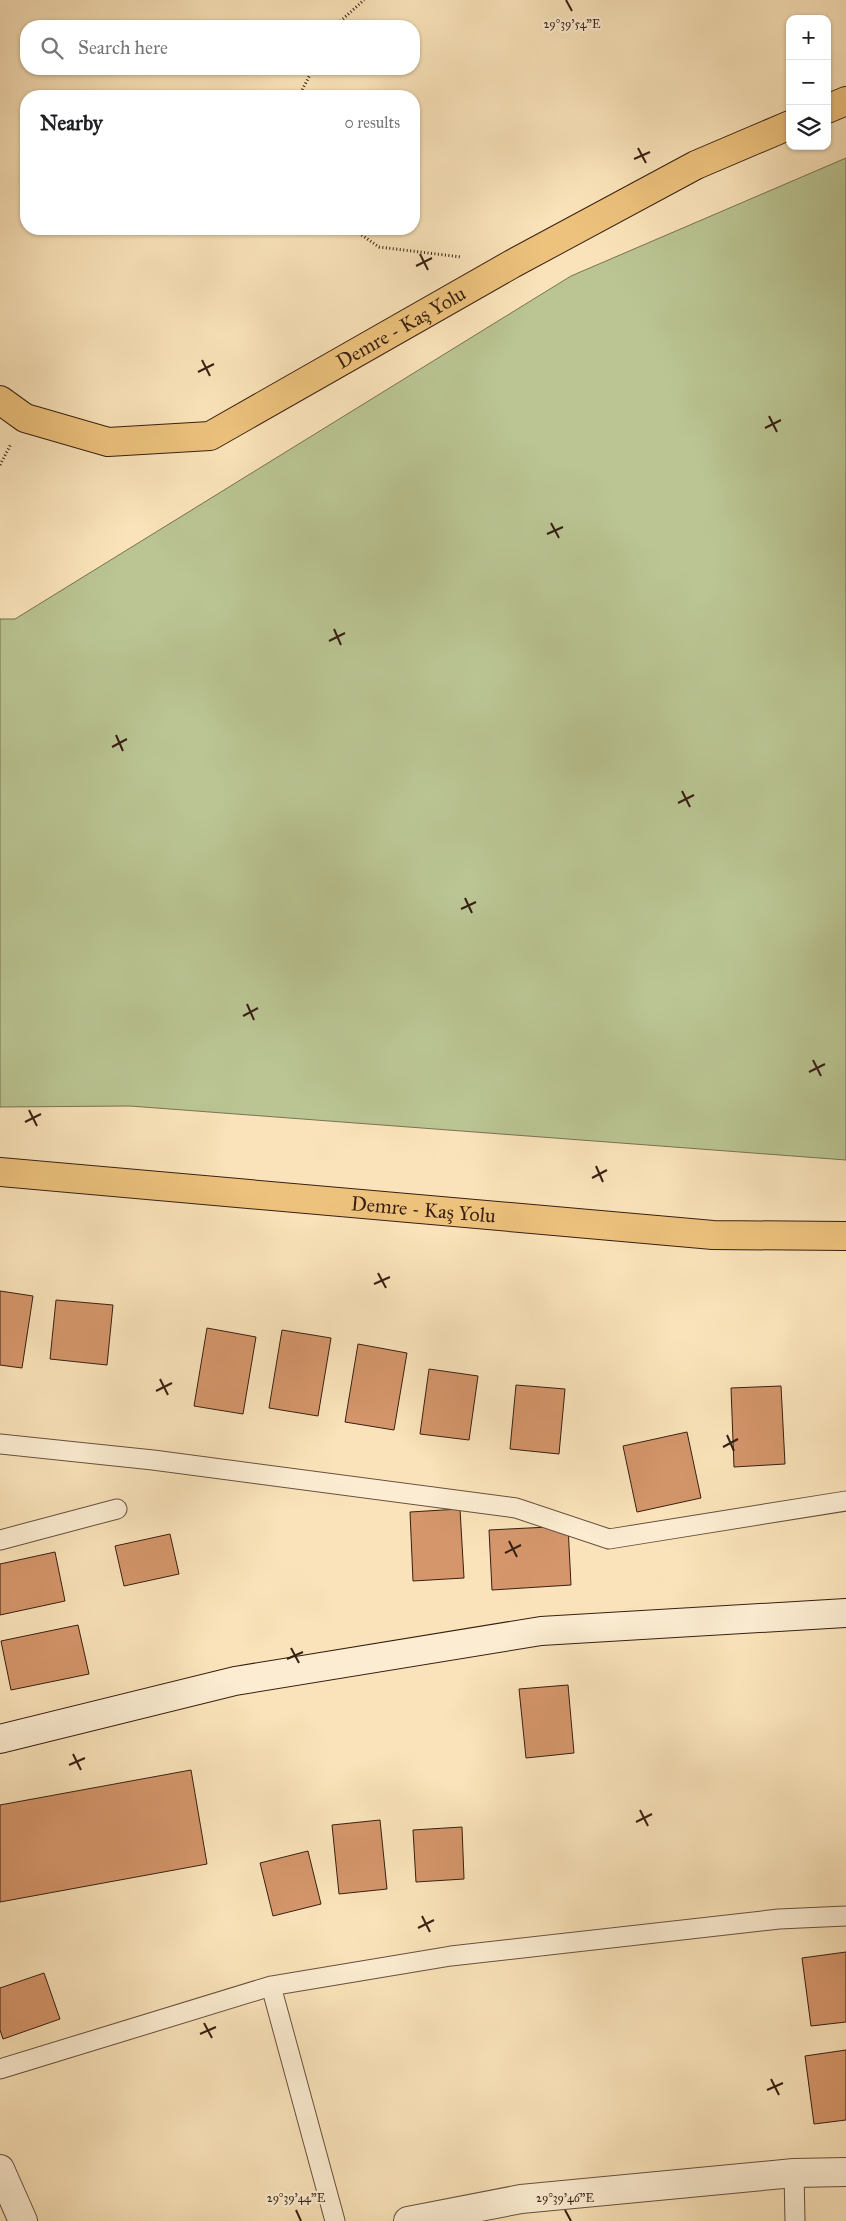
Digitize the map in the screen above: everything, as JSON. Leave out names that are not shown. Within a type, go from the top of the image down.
[{"type":"highway","points":[[831,107],[846,101]]},
{"type":"highway","name":"Demre - Kaş Yolu","points":[[0,400],[25,418],[108,442],[210,436],[504,269],[687,169],[786,127]]},
{"type":"highway","name":"Demre - Kaş Yolu","points":[[0,1172],[713,1235],[846,1236]]},
{"type":"street","points":[[0,1740],[235,1681],[541,1630],[846,1613]]},
{"type":"street","points":[[0,2169],[23,2221]]},
{"type":"street","points":[[408,2221],[521,2199],[794,2173],[846,2172]]},
{"type":"lane","points":[[0,1444],[154,1460],[516,1508],[609,1539],[846,1501]]},
{"type":"lane","points":[[0,1540],[117,1509]]},
{"type":"lane","points":[[0,2069],[271,1986],[451,1956],[779,1919],[846,1916]]},
{"type":"lane","points":[[271,1986],[335,2221]]},
{"type":"lane","points":[[794,2173],[795,2221]]},
{"type":"path","points":[[342,20],[364,0]]},
{"type":"path","points":[[302,90],[310,75]]},
{"type":"path","points":[[362,235],[379,247],[465,258]]},
{"type":"green space","points":[[846,158],[846,1160],[130,1106],[0,1107],[0,619],[15,619],[571,276]]},
{"type":"building","points":[[0,1291],[33,1296],[22,1368],[0,1365]]},
{"type":"building","points":[[56,1300],[113,1305],[107,1365],[50,1359]]},
{"type":"building","points":[[207,1328],[256,1337],[243,1414],[194,1406]]},
{"type":"building","points":[[282,1330],[331,1338],[318,1416],[269,1408]]},
{"type":"building","points":[[358,1344],[407,1353],[394,1430],[345,1422]]},
{"type":"building","points":[[429,1369],[478,1376],[469,1440],[420,1434]]},
{"type":"building","points":[[516,1385],[565,1389],[559,1454],[510,1449]]},
{"type":"building","points":[[781,1386],[785,1464],[734,1467],[731,1388]]},
{"type":"building","points":[[687,1432],[701,1498],[637,1512],[623,1446]]},
{"type":"building","points":[[460,1509],[464,1578],[413,1581],[410,1512]]},
{"type":"building","points":[[568,1526],[571,1585],[492,1590],[489,1530]]},
{"type":"building","points":[[170,1534],[179,1574],[124,1586],[115,1546]]},
{"type":"building","points":[[55,1552],[65,1601],[0,1615],[0,1564]]},
{"type":"building","points":[[78,1625],[89,1674],[11,1690],[1,1641]]},
{"type":"building","points":[[568,1685],[574,1753],[526,1758],[519,1689]]},
{"type":"building","points":[[191,1770],[207,1864],[0,1902],[0,1805]]},
{"type":"building","points":[[380,1820],[387,1889],[339,1894],[332,1825]]},
{"type":"building","points":[[462,1827],[464,1879],[416,1882],[413,1830]]},
{"type":"building","points":[[308,1851],[321,1904],[273,1916],[260,1863]]},
{"type":"building","points":[[846,1952],[846,2022],[811,2026],[802,1958]]},
{"type":"building","points":[[44,1973],[60,2019],[3,2039],[0,2030],[0,1988]]},
{"type":"building","points":[[846,2050],[846,2120],[814,2124],[805,2056]]}]
